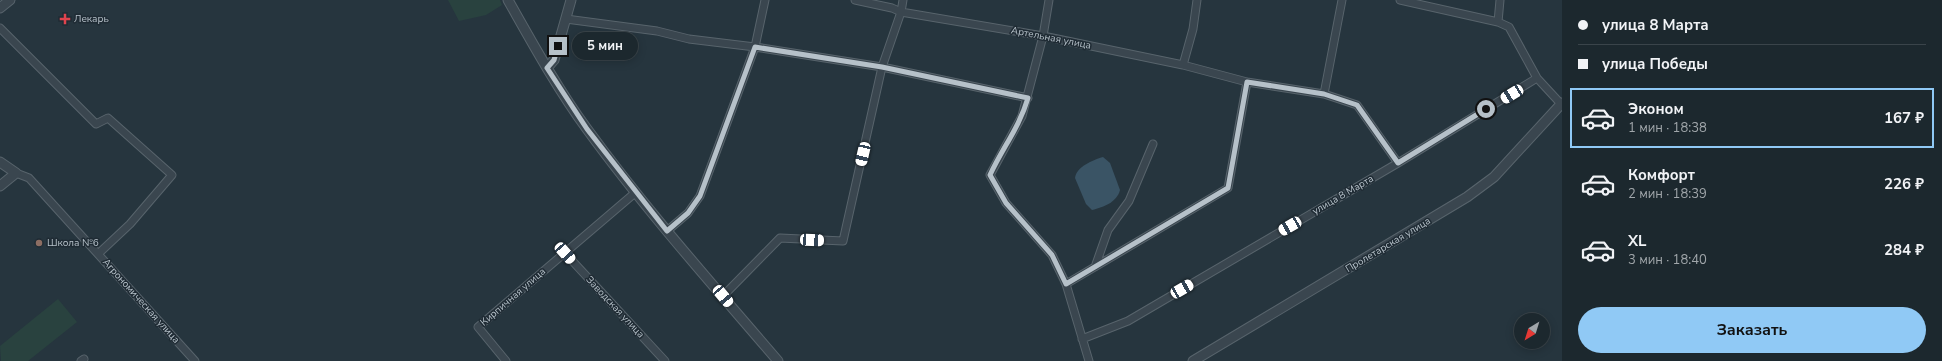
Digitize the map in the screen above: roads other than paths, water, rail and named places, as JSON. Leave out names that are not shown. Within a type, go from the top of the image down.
[{"type":"street","points":[[0,8],[10,0]]},
{"type":"street","points":[[508,0],[547,68],[587,129],[667,231],[778,361]]},
{"type":"street","points":[[547,68],[554,60],[571,0]]},
{"type":"street","points":[[667,231],[688,213],[700,196],[755,47],[765,0]]},
{"type":"street","name":"Артельная улица","points":[[855,0],[892,8],[901,12],[1043,36],[1183,65],[1247,82],[1324,94],[1357,105],[1398,163]]},
{"type":"street","points":[[723,296],[780,238],[843,241],[882,67],[901,12],[903,0]]},
{"type":"street","points":[[1049,0],[1043,36],[1028,98],[1022,116],[1014,133],[998,157],[990,175],[1006,203],[1052,255],[1066,284],[1089,361]]},
{"type":"street","points":[[1183,65],[1193,29],[1198,0]]},
{"type":"street","points":[[1324,94],[1342,0]]},
{"type":"street","points":[[1400,0],[1498,22],[1509,27],[1537,78],[1562,104]]},
{"type":"street","points":[[1498,22],[1500,0]]},
{"type":"street","points":[[566,19],[658,31],[689,39],[755,47],[882,67],[1028,98]]},
{"type":"street","points":[[0,28],[96,124],[108,118],[172,175],[130,224],[98,254]]},
{"type":"street","name":"улица 8 Марта","points":[[1082,339],[1128,321],[1398,163],[1537,78]]},
{"type":"street","points":[[1066,284],[1228,188],[1247,82]]},
{"type":"street","name":"Пролетарская улица","points":[[1193,361],[1212,351],[1467,196],[1494,177],[1562,104]]},
{"type":"street","points":[[1094,267],[1108,230],[1129,201],[1153,144]]},
{"type":"street","name":"Агрономическая улица","points":[[0,162],[16,173],[29,178],[195,361]]},
{"type":"street","points":[[0,186],[16,173]]},
{"type":"street","name":"Кирпичная улица","points":[[506,361],[478,327],[636,192]]},
{"type":"street","name":"Заводская улица","points":[[565,253],[665,361]]},
{"type":"water","points":[[1103,157],[1110,163],[1120,190],[1113,201],[1105,206],[1092,210],[1086,204],[1075,178],[1078,170],[1082,167]]},
{"type":"place","name":"Лекарь","points":[[65,19]]},
{"type":"place","name":"Школа №6","points":[[39,243]]}]
